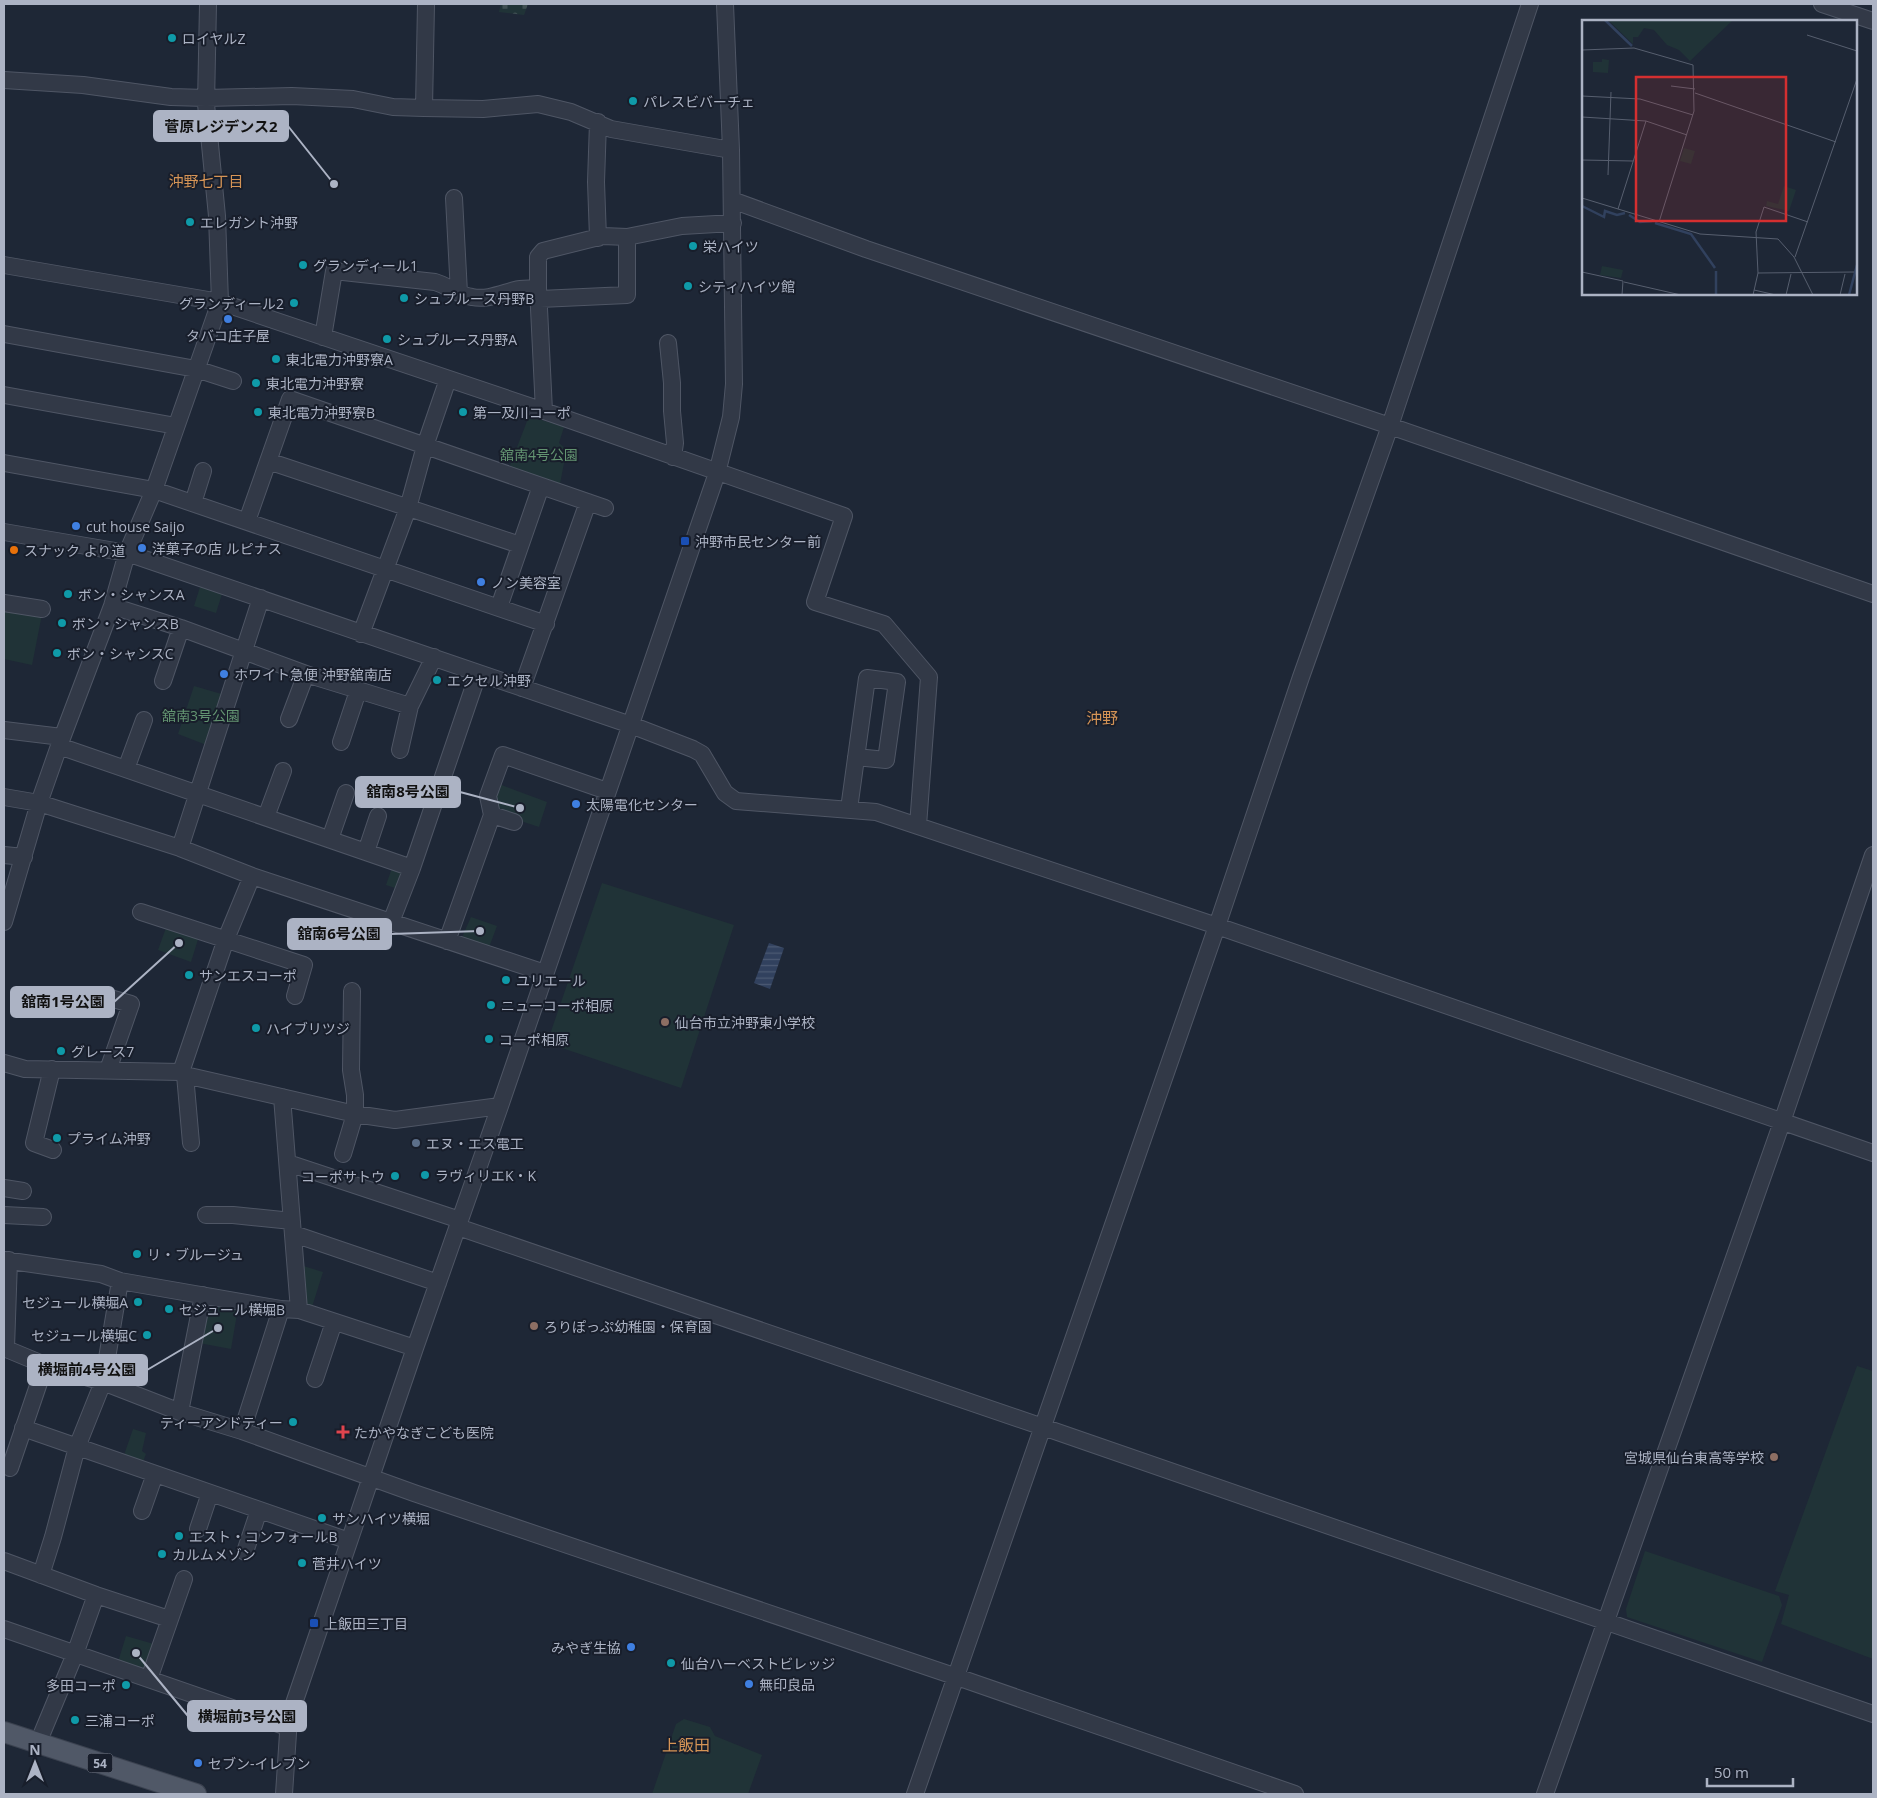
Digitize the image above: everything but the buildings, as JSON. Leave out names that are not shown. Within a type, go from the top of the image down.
[{"type":"main road","name":"54","points":[[4,1732],[196,1794]]},
{"type":"street","points":[[4,922],[60,741],[112,606],[127,553],[154,490],[220,302],[216,216],[206,98],[208,4]]},
{"type":"street","points":[[426,4],[432,108]]},
{"type":"street","points":[[284,1794],[287,1727],[415,1348],[717,473],[731,417],[734,384],[732,150],[725,4]]},
{"type":"street","points":[[915,1794],[1044,1427],[1301,677],[1390,426],[1530,4]]},
{"type":"street","points":[[1822,4],[1873,21]]},
{"type":"street","points":[[4,80],[83,86],[171,97],[292,96],[354,99],[393,107],[483,109],[538,104],[571,112],[611,129],[732,150]]},
{"type":"street","points":[[598,122],[596,182],[598,238]]},
{"type":"street","points":[[454,198],[459,293]]},
{"type":"street","points":[[732,200],[894,259],[1390,426],[1873,594]]},
{"type":"street","points":[[544,411],[538,257],[543,251],[598,238],[627,237],[682,226],[733,223]]},
{"type":"street","points":[[323,337],[334,271],[435,282],[459,293],[480,298],[498,296],[516,290],[539,294],[627,295],[627,237]]},
{"type":"street","points":[[4,265],[220,302],[544,411],[844,516],[815,602],[884,624],[929,677],[918,826]]},
{"type":"street","points":[[4,334],[196,369],[233,381]]},
{"type":"street","points":[[668,343],[675,443],[673,457]]},
{"type":"street","points":[[361,634],[408,508],[424,446],[448,379]]},
{"type":"street","points":[[4,395],[176,426]]},
{"type":"street","points":[[247,521],[290,399],[605,508]]},
{"type":"street","points":[[268,460],[520,545]]},
{"type":"street","points":[[4,463],[154,490],[546,624]]},
{"type":"street","points":[[193,503],[203,472]]},
{"type":"street","points":[[499,607],[541,486]]},
{"type":"street","points":[[522,688],[588,502]]},
{"type":"street","points":[[4,532],[127,553],[631,725],[702,754],[725,793],[736,801],[876,812],[1217,926],[1873,1153]]},
{"type":"street","points":[[180,848],[261,598]]},
{"type":"street","points":[[4,603],[42,609]]},
{"type":"street","points":[[112,606],[244,650],[306,674],[410,706]]},
{"type":"street","points":[[163,681],[181,628]]},
{"type":"street","points":[[400,750],[410,706],[434,657]]},
{"type":"street","points":[[289,719],[306,674]]},
{"type":"street","points":[[391,922],[412,868],[478,674]]},
{"type":"street","points":[[849,809],[856,756],[867,678],[897,682],[886,760],[856,756]]},
{"type":"street","points":[[341,742],[358,691]]},
{"type":"street","points":[[126,769],[144,720]]},
{"type":"street","points":[[4,730],[60,741],[126,769],[412,868]]},
{"type":"street","points":[[447,941],[492,815],[488,796],[503,755],[608,791]]},
{"type":"street","points":[[266,817],[283,771]]},
{"type":"street","points":[[330,840],[346,793]]},
{"type":"street","points":[[4,797],[40,803],[180,848],[252,876],[545,973]]},
{"type":"street","points":[[492,815],[514,822]]},
{"type":"street","points":[[366,852],[378,816]]},
{"type":"street","points":[[4,855],[24,857]]},
{"type":"street","points":[[1545,1794],[1782,1122],[1873,855]]},
{"type":"street","points":[[191,1143],[183,1073],[226,939],[252,876]]},
{"type":"street","points":[[141,912],[304,965],[294,996]]},
{"type":"street","points":[[343,1154],[355,1114],[355,1096],[351,1070],[352,991]]},
{"type":"street","points":[[103,996],[131,1004],[108,1070]]},
{"type":"street","points":[[4,1063],[25,1068],[183,1073],[355,1114],[395,1120],[500,1106]]},
{"type":"street","points":[[52,1069],[34,1143],[53,1150]]},
{"type":"street","points":[[282,1097],[299,1310]]},
{"type":"street","points":[[288,1163],[1873,1714]]},
{"type":"street","points":[[4,1188],[24,1190]]},
{"type":"street","points":[[4,1215],[43,1218]]},
{"type":"street","points":[[206,1215],[233,1215],[293,1227],[438,1283]]},
{"type":"street","points":[[415,1348],[299,1310],[281,1309],[120,1281],[101,1274],[7,1260],[5,1348],[45,1365],[103,1382],[180,1412],[242,1431],[372,1476],[414,1493],[1295,1794]]},
{"type":"street","points":[[41,1575],[77,1446],[103,1382],[120,1281]]},
{"type":"street","points":[[180,1412],[203,1295]]},
{"type":"street","points":[[242,1431],[281,1309]]},
{"type":"street","points":[[315,1379],[334,1322]]},
{"type":"street","points":[[10,1468],[45,1365]]},
{"type":"street","points":[[23,1428],[349,1541]]},
{"type":"street","points":[[142,1511],[155,1474]]},
{"type":"street","points":[[198,1530],[210,1493]]},
{"type":"street","points":[[245,1552],[259,1510]]},
{"type":"street","points":[[4,1561],[96,1595],[170,1619]]},
{"type":"street","points":[[149,1679],[184,1579]]},
{"type":"street","points":[[38,1743],[75,1654],[96,1595]]},
{"type":"street","points":[[4,1629],[287,1727]]},
{"type":"green space","points":[[501,4],[528,4],[524,15],[499,12]]},
{"type":"green space","name":"舘南4号公園","points":[[529,416],[564,427],[559,443],[565,448],[560,484],[509,468]]},
{"type":"green space","points":[[200,587],[222,594],[216,613],[194,606]]},
{"type":"green space","points":[[4,608],[42,614],[32,665],[4,659]]},
{"type":"green space","name":"舘南3号公園","points":[[194,686],[225,695],[209,746],[178,734]]},
{"type":"green space","points":[[499,784],[547,802],[539,827],[497,813],[493,798]]},
{"type":"green space","points":[[392,868],[406,872],[401,890],[386,885]]},
{"type":"green space","points":[[602,883],[734,925],[681,1088],[547,1043]]},
{"type":"green space","points":[[471,917],[497,926],[488,950],[466,943],[463,935]]},
{"type":"green space","points":[[167,925],[199,936],[191,962],[158,950]]},
{"type":"green space","points":[[300,1265],[323,1272],[312,1307],[305,1307]]},
{"type":"green space","points":[[209,1303],[238,1308],[231,1349],[199,1343]]},
{"type":"green space","points":[[1857,1366],[1873,1371],[1873,1659],[1781,1624],[1789,1595],[1775,1591]]},
{"type":"green space","points":[[133,1429],[146,1433],[142,1451],[146,1454],[142,1464],[123,1458]]},
{"type":"green space","points":[[1645,1551],[1779,1596],[1782,1605],[1762,1662],[1627,1617],[1626,1609]]},
{"type":"green space","points":[[126,1636],[154,1644],[148,1665],[141,1669],[118,1662]]},
{"type":"green space","points":[[684,1719],[710,1727],[715,1736],[762,1755],[748,1794],[652,1794],[676,1724]]},
{"type":"water","points":[[769,943],[784,948],[770,989],[754,983]]},
{"type":"place","name":"ロイヤルZ","points":[[172,38]]},
{"type":"place","name":"パレスビバーチェ","points":[[633,101]]},
{"type":"place","name":"菅原レジデンス2","points":[[334,184]]},
{"type":"place","name":"エレガント沖野","points":[[190,222]]},
{"type":"place","name":"栄ハイツ","points":[[693,246]]},
{"type":"place","name":"グランディール1","points":[[303,265]]},
{"type":"place","name":"シティハイツ館","points":[[688,286]]},
{"type":"place","name":"シュプルース丹野B","points":[[404,298]]},
{"type":"place","name":"グランディール2","points":[[294,303]]},
{"type":"place","name":"タバコ庄子屋","points":[[228,319]]},
{"type":"place","name":"シュプルース丹野A","points":[[387,339]]},
{"type":"place","name":"東北電力沖野寮A","points":[[276,359]]},
{"type":"place","name":"東北電力沖野寮","points":[[256,383]]},
{"type":"place","name":"東北電力沖野寮B","points":[[258,412]]},
{"type":"place","name":"第一及川コーポ","points":[[463,412]]},
{"type":"place","name":"cut house Saijo","points":[[76,526]]},
{"type":"place","name":"沖野市民センター前","points":[[685,541]]},
{"type":"place","name":"洋菓子の店 ルピナス","points":[[142,548]]},
{"type":"place","name":"スナック より道","points":[[14,550]]},
{"type":"place","name":"ノン美容室","points":[[481,582]]},
{"type":"place","name":"ボン・シャンスA","points":[[68,594]]},
{"type":"place","name":"ボン・シャンスB","points":[[62,623]]},
{"type":"place","name":"ボン・シャンスC","points":[[57,653]]},
{"type":"place","name":"ホワイト急便 沖野舘南店","points":[[224,674]]},
{"type":"place","name":"エクセル沖野","points":[[437,680]]},
{"type":"place","name":"太陽電化センター","points":[[576,804]]},
{"type":"place","name":"舘南8号公園","points":[[520,808]]},
{"type":"place","name":"舘南6号公園","points":[[480,931]]},
{"type":"place","name":"舘南1号公園","points":[[179,943]]},
{"type":"place","name":"サンエスコーポ","points":[[189,975]]},
{"type":"place","name":"ユリエール","points":[[506,980]]},
{"type":"place","name":"ニューコーポ相原","points":[[491,1005]]},
{"type":"place","name":"仙台市立沖野東小学校","points":[[665,1022]]},
{"type":"place","name":"ハイブリツジ","points":[[256,1028]]},
{"type":"place","name":"コーポ相原","points":[[489,1039]]},
{"type":"place","name":"グレース7","points":[[61,1051]]},
{"type":"place","name":"プライム沖野","points":[[57,1138]]},
{"type":"place","name":"エヌ・エス電工","points":[[416,1143]]},
{"type":"place","name":"ラヴィリエK・K","points":[[425,1175]]},
{"type":"place","name":"コーポサトウ","points":[[395,1176]]},
{"type":"place","name":"リ・ブルージュ","points":[[137,1254]]},
{"type":"place","name":"セジュール横堀A","points":[[138,1302]]},
{"type":"place","name":"セジュール横堀B","points":[[169,1309]]},
{"type":"place","name":"ろりぽっぷ幼稚園・保育園","points":[[534,1326]]},
{"type":"place","name":"横堀前4号公園","points":[[218,1328]]},
{"type":"place","name":"セジュール横堀C","points":[[147,1335]]},
{"type":"place","name":"ティーアンドティー","points":[[293,1422]]},
{"type":"place","name":"たかやなぎこども医院","points":[[343,1432]]},
{"type":"place","name":"宮城県仙台東高等学校","points":[[1774,1457]]},
{"type":"place","name":"サンハイツ横堀","points":[[322,1518]]},
{"type":"place","name":"エスト・コンフォールB","points":[[179,1536]]},
{"type":"place","name":"カルムメゾン","points":[[162,1554]]},
{"type":"place","name":"菅井ハイツ","points":[[302,1563]]},
{"type":"place","name":"上飯田三丁目","points":[[314,1623]]},
{"type":"place","name":"みやぎ生協","points":[[631,1647]]},
{"type":"place","name":"横堀前3号公園","points":[[136,1653]]},
{"type":"place","name":"仙台ハーベストビレッジ","points":[[671,1663]]},
{"type":"place","name":"無印良品","points":[[749,1684]]},
{"type":"place","name":"多田コーポ","points":[[126,1685]]},
{"type":"place","name":"三浦コーポ","points":[[75,1720]]},
{"type":"place","name":"セブン-イレブン","points":[[198,1763]]},
{"type":"district","name":"沖野七丁目","points":[[206,181]]},
{"type":"district","name":"沖野","points":[[1102,718]]},
{"type":"district","name":"上飯田","points":[[686,1745]]}]
